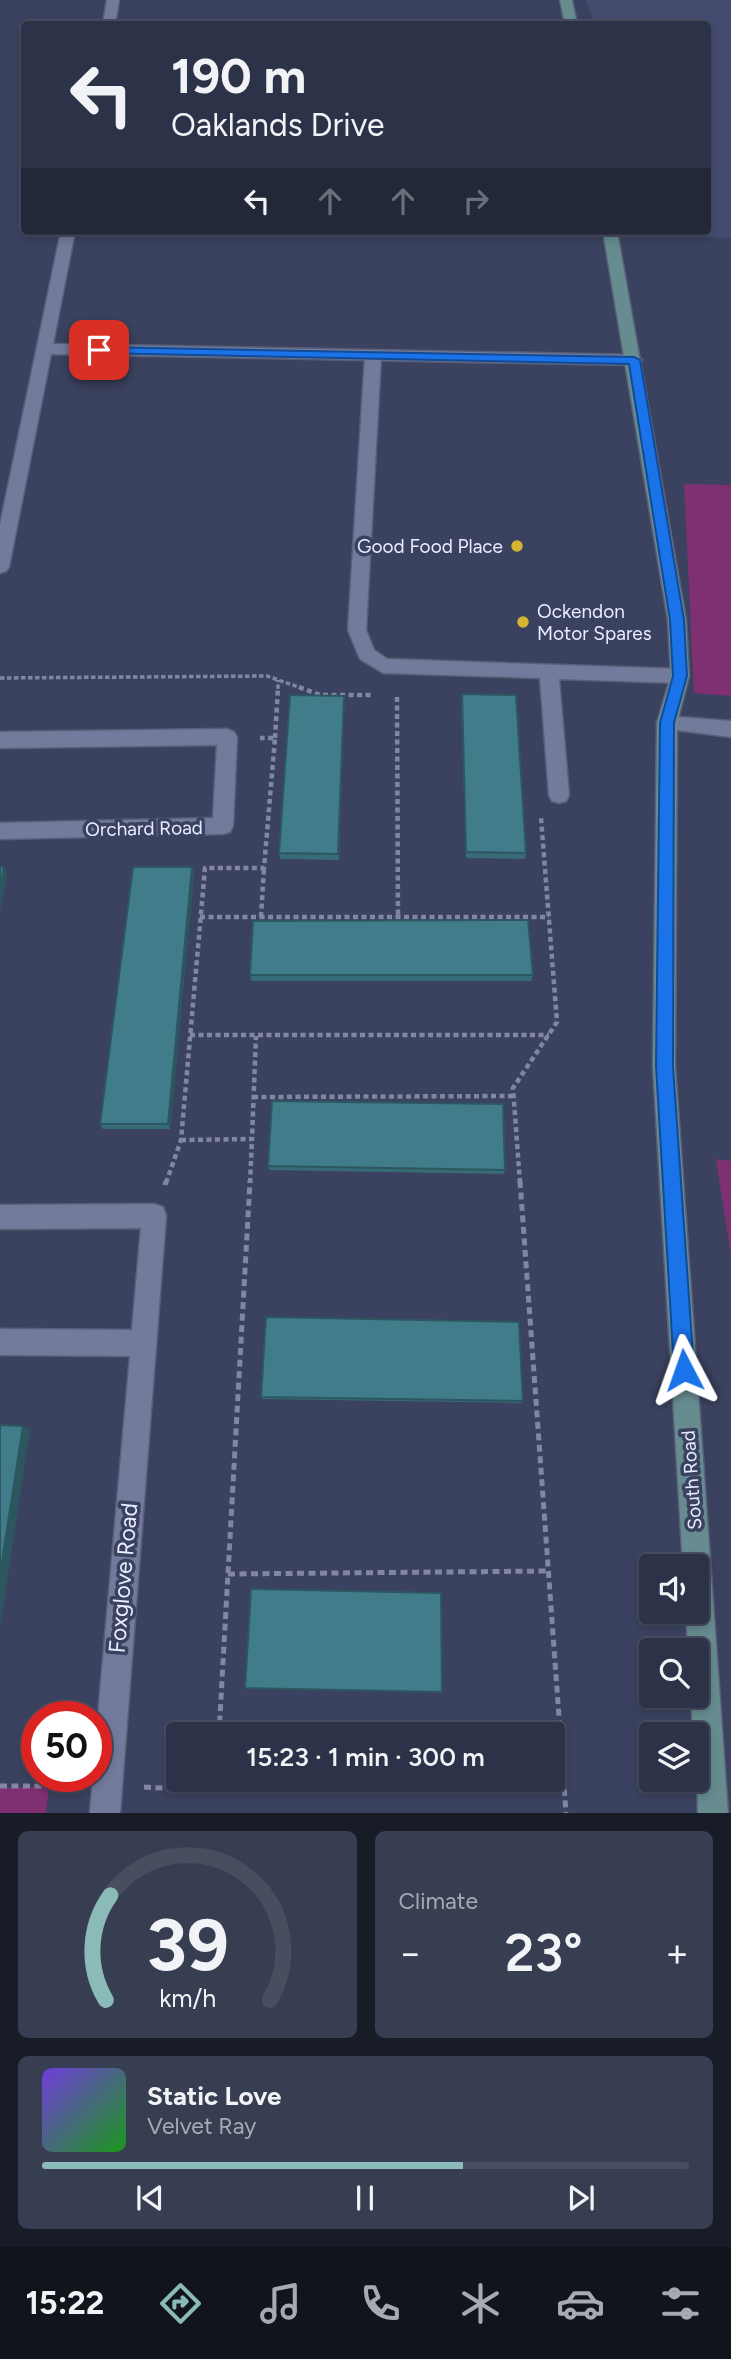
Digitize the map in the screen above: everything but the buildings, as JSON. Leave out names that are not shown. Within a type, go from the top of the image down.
[{"type":"main road","points":[[566,0],[570,21]]},
{"type":"main road","name":"South Road","points":[[611,235],[677,620],[680,676],[667,723],[664,1066],[713,1813]]},
{"type":"street","points":[[109,21],[114,0]]},
{"type":"street","points":[[0,567],[67,235]]},
{"type":"street","points":[[45,349],[634,360]]},
{"type":"street","points":[[373,356],[357,630],[366,654],[383,666],[680,676]]},
{"type":"street","points":[[549,672],[559,795]]},
{"type":"street","points":[[667,723],[731,729]]},
{"type":"street","points":[[0,740],[227,737]]},
{"type":"street","name":"Orchard Road","points":[[0,831],[223,826],[227,737]]},
{"type":"street","points":[[0,1217],[154,1216]]},
{"type":"street","name":"Foxglove Road","points":[[112,1714],[154,1216]]},
{"type":"street","points":[[0,1342],[143,1343]]},
{"type":"street","name":"Foxglove Road","points":[[105,1813],[106,1792]]},
{"type":"path","points":[[0,678],[267,676],[320,695],[372,695]]},
{"type":"path","points":[[261,917],[278,680]]},
{"type":"path","points":[[384,696],[397,696],[398,916]]},
{"type":"path","points":[[227,737],[275,738]]},
{"type":"path","points":[[559,795],[541,816],[557,1022],[513,1088],[560,1722]]},
{"type":"path","points":[[154,1216],[181,1140],[205,868],[264,868]]},
{"type":"path","points":[[200,916],[549,916]]},
{"type":"path","points":[[190,1035],[549,1034]]},
{"type":"path","points":[[220,1722],[256,1036]]},
{"type":"path","points":[[253,1097],[514,1096]]},
{"type":"path","points":[[181,1140],[252,1139]]},
{"type":"path","points":[[228,1574],[549,1571]]},
{"type":"path","points":[[0,1786],[21,1786]]},
{"type":"path","points":[[112,1786],[166,1789]]},
{"type":"path","points":[[565,1789],[566,1813]]},
{"type":"shaded area","points":[[586,0],[731,0],[731,238],[647,235],[711,235],[711,21],[593,21]]},
{"type":"shaded area","points":[[684,484],[731,485],[731,696],[694,693]]},
{"type":"shaded area","points":[[716,1159],[731,1161],[731,1256]]},
{"type":"shaded area","points":[[21,1787],[21,1792],[48,1792],[46,1813],[0,1813],[0,1788]]},
{"type":"place","name":"Good Food Place","points":[[517,546]]},
{"type":"place","name":"Ockendon Motor Spares","points":[[523,622]]},
{"type":"route","points":[[99,350],[634,360],[677,620],[680,676],[667,723],[664,1066],[684,1370]]}]
